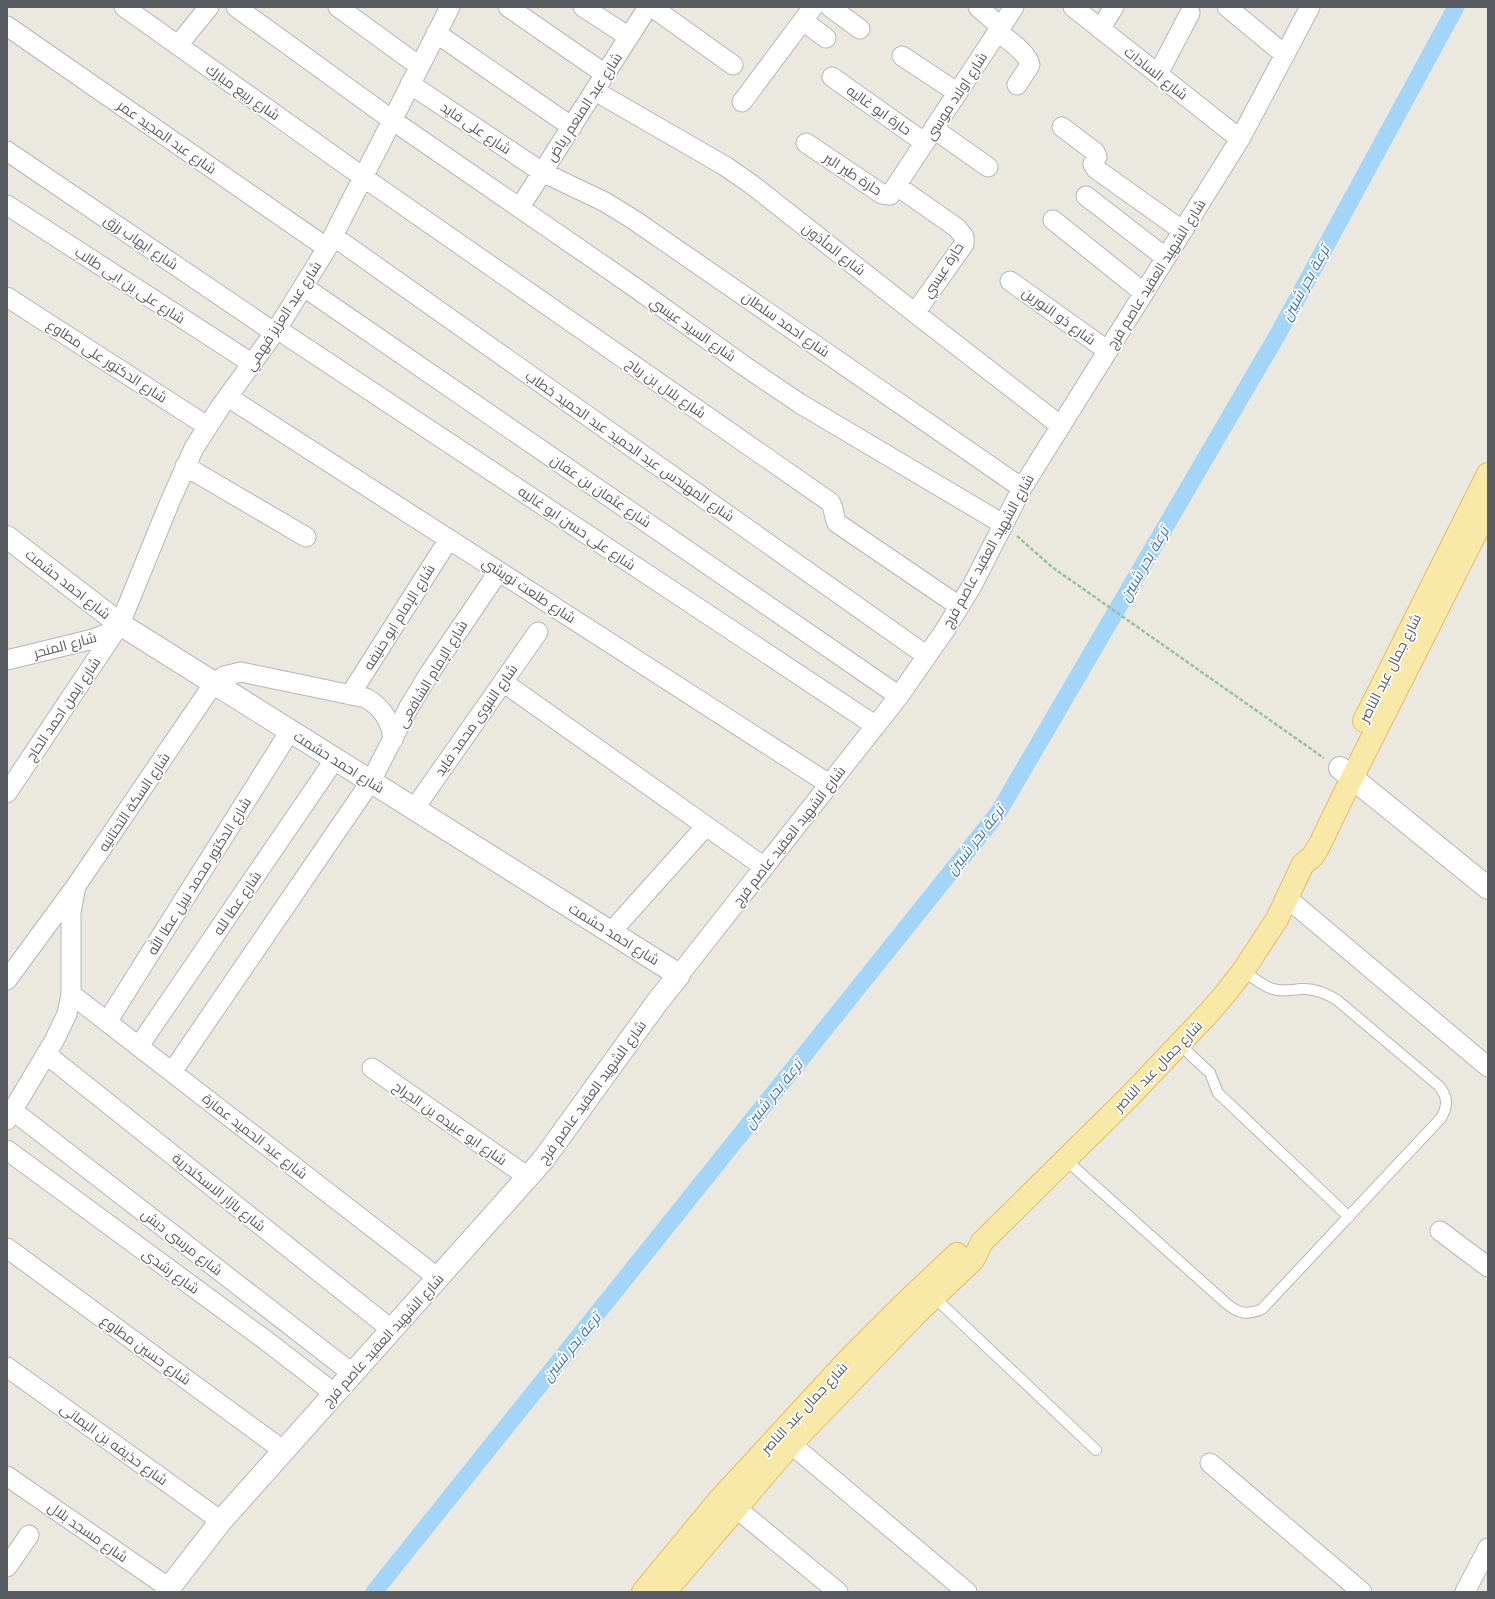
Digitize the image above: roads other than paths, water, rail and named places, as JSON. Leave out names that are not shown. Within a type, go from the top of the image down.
[{"type":"main road","name":"شارع جمال عبد الناصر","points":[[644,1592],[669,1585],[791,1444],[917,1313],[973,1260],[982,1242],[1128,1098],[1206,1016],[1243,971],[1277,919],[1303,864],[1316,852],[1346,773],[1488,474]]},
{"type":"main road","name":"شارع جمال عبد الناصر","points":[[1346,773],[1488,509]]},
{"type":"main road","name":"شارع جمال عبد الناصر","points":[[669,1585],[719,1500],[848,1360],[906,1302],[959,1253],[969,1246],[982,1242]]},
{"type":"street","name":"شارع ربيع مبارك","points":[[124,7],[363,177]]},
{"type":"street","points":[[178,46],[208,7]]},
{"type":"street","name":"شارع السيد عيسي","points":[[236,7],[392,120],[520,207],[799,403],[1003,524]]},
{"type":"street","points":[[338,7],[419,66]]},
{"type":"street","name":"شارع عبد العزيز فهمي","points":[[120,624],[185,466],[207,426],[276,331],[330,242],[450,7]]},
{"type":"street","points":[[508,7],[605,74]]},
{"type":"street","points":[[583,7],[629,37]]},
{"type":"street","name":"شارع عبد المنعم رياض","points":[[520,207],[648,7]]},
{"type":"street","points":[[652,7],[733,65]]},
{"type":"street","points":[[830,7],[860,28]]},
{"type":"street","points":[[978,7],[1026,56],[1030,62],[1030,65],[1017,85]]},
{"type":"street","name":"شارع اولاد موسى","points":[[898,186],[1014,7]]},
{"type":"street","name":"شارع السادات","points":[[1073,7],[1240,139]]},
{"type":"street","points":[[1100,29],[1114,7]]},
{"type":"street","points":[[1227,7],[1284,54]]},
{"type":"street","name":"شارع الشهيد العقيد عاصم فرج","points":[[168,1590],[221,1520],[543,1160],[658,1001],[899,696],[927,656],[973,584],[1022,488],[1240,139],[1310,7]]},
{"type":"street","points":[[742,102],[805,12],[826,38]]},
{"type":"street","points":[[1158,74],[1190,13]]},
{"type":"street","name":"شارع عبد المجيد عمر","points":[[7,26],[330,242]]},
{"type":"street","points":[[436,33],[572,127]]},
{"type":"street","points":[[902,56],[958,93]]},
{"type":"street","name":"حارة ابو غاليه","points":[[832,77],[930,136],[988,167]]},
{"type":"street","name":"شارع على فايد","points":[[410,84],[542,172]]},
{"type":"street","name":"شارع المأذون","points":[[595,90],[725,166],[751,184],[1061,426]]},
{"type":"street","points":[[1062,127],[1095,152],[1097,157],[1094,164],[1096,169],[1183,231]]},
{"type":"street","name":"حارة طير البر","points":[[806,143],[882,194],[890,195],[898,186]]},
{"type":"street","name":"شارع ايهاب رزق","points":[[7,151],[276,331]]},
{"type":"street","name":"شارع احمد سلطان","points":[[542,172],[604,202],[634,220],[1022,488]]},
{"type":"street","name":"شارع بلال بن رباح","points":[[363,177],[830,502],[833,506],[835,520],[837,523],[959,606]]},
{"type":"street","name":"حارة عيسي","points":[[898,186],[957,228],[964,237],[964,244],[915,313]]},
{"type":"street","points":[[1086,196],[1166,258]]},
{"type":"street","name":"شارع على بن ابى طالب","points":[[7,205],[253,364]]},
{"type":"street","points":[[1053,220],[1144,293]]},
{"type":"street","name":"شارع المهندس عبد الحميد عبد الحميد خطاب","points":[[330,242],[927,656]]},
{"type":"street","name":"شارع ذو النورين","points":[[1010,281],[1108,351]]},
{"type":"street","name":"شارع عثمان بن عفان","points":[[304,287],[899,696]]},
{"type":"street","name":"شارع الدكتور على مطاوع","points":[[7,297],[207,426]]},
{"type":"street","name":"شارع على حسن ابو غاليه","points":[[276,331],[876,726]]},
{"type":"street","name":"شارع طلعت نويشي","points":[[228,397],[829,784]]},
{"type":"street","points":[[185,466],[306,537]]},
{"type":"street","name":"شارع احمد حشمت","points":[[7,537],[120,624],[679,975]]},
{"type":"street","name":"شارع الإمام ابو حنيفه","points":[[350,695],[449,539]]},
{"type":"street","name":"شارع الإمام الشافعى","points":[[172,1072],[371,782],[409,708],[429,674],[498,570]]},
{"type":"street","name":"شارع المنحر","points":[[7,660],[93,639],[108,633],[120,624]]},
{"type":"street","name":"شارع ايمن احمد الحاج","points":[[7,793],[120,624]]},
{"type":"street","name":"شارع النبوى محمد فايد","points":[[414,809],[538,632]]},
{"type":"street","name":"شارع السكة التحتانيه","points":[[10,1115],[62,1028],[67,1014],[71,994],[71,912],[76,886],[214,683],[224,676],[241,672],[366,698],[381,710],[390,725],[393,740]]},
{"type":"street","points":[[503,682],[764,867]]},
{"type":"street","name":"شارع الدكتور محمد نبيل عطا الله","points":[[107,1022],[290,731]]},
{"type":"street","name":"شارع عطا لله","points":[[138,1046],[335,759]]},
{"type":"street","points":[[1346,773],[1488,888]]},
{"type":"street","points":[[611,932],[706,826]]},
{"type":"street","points":[[7,980],[76,886]]},
{"type":"street","points":[[1287,898],[1488,1067]]},
{"type":"street","name":"شارع عبد الحميد عمارة","points":[[71,994],[438,1278]]},
{"type":"street","name":"شارع بازار الاسكندرية","points":[[46,1054],[392,1330]]},
{"type":"street","name":"شارع ابو عبيده بن الجراح","points":[[372,1068],[528,1177]]},
{"type":"street","name":"شارع مرسى دبش","points":[[10,1115],[353,1374]]},
{"type":"street","name":"شارع رشدى","points":[[7,1150],[268,1342],[335,1394]]},
{"type":"street","points":[[1440,1231],[1488,1267]]},
{"type":"street","name":"شارع حسين مطاوع","points":[[7,1248],[284,1451]]},
{"type":"street","name":"شارع حذيفه بن اليمانى","points":[[7,1367],[221,1520]]},
{"type":"street","points":[[791,1444],[967,1592]]},
{"type":"street","points":[[1210,1463],[1362,1592]]},
{"type":"street","name":"شارع مسجد بلال","points":[[7,1476],[168,1590]]},
{"type":"street","points":[[736,1508],[838,1592]]},
{"type":"street","points":[[7,1567],[29,1535]]},
{"type":"street","points":[[1465,1592],[1488,1548]]},
{"type":"lane","points":[[1066,1160],[1234,1310],[1244,1314],[1253,1313],[1262,1309],[1441,1118],[1445,1112],[1447,1102],[1445,1094],[1439,1086],[1337,1000],[1329,995],[1312,990],[1283,991],[1273,989],[1264,985],[1243,971]]},
{"type":"lane","points":[[1179,1044],[1210,1073],[1218,1093],[1349,1217]]},
{"type":"lane","points":[[934,1297],[1096,1450]]},
{"type":"waterway","name":"ترعة بحر شبين","points":[[374,1592],[998,813],[1278,334],[1456,7]]}]
